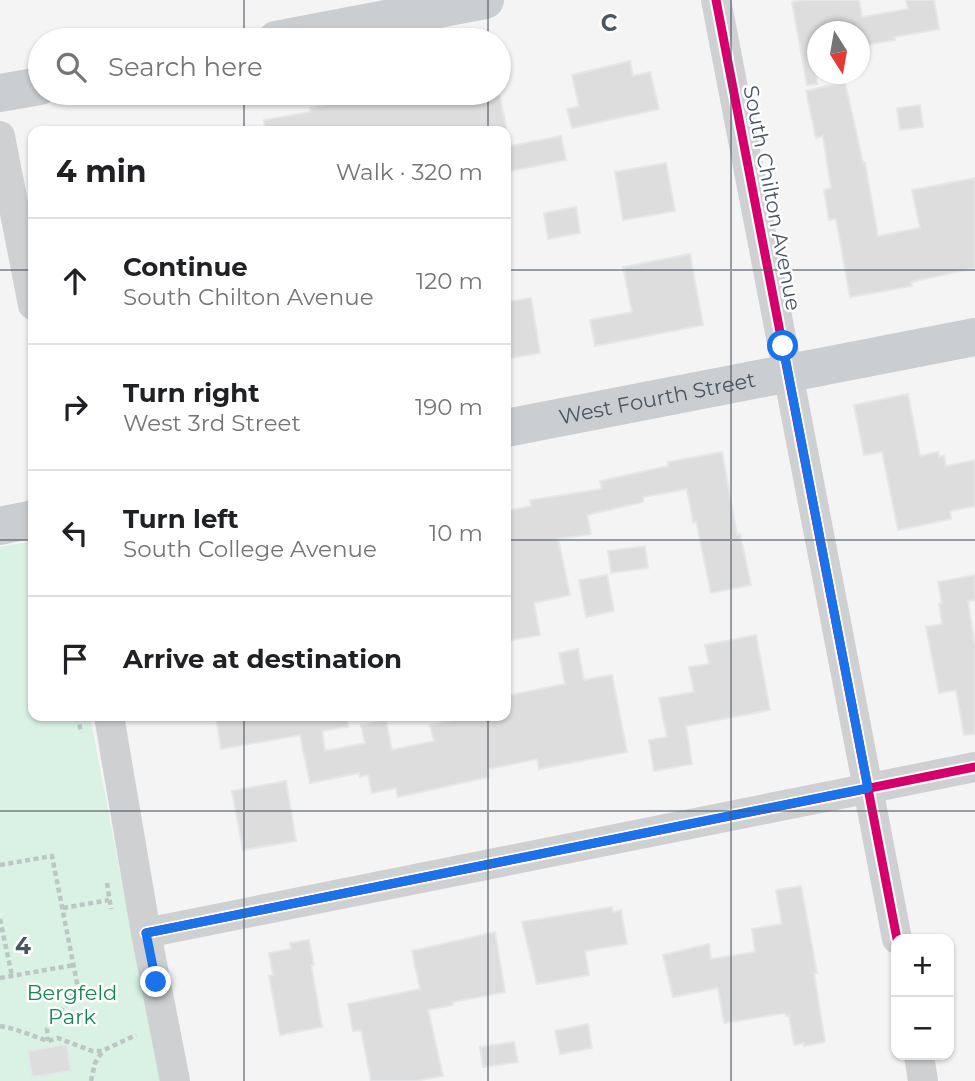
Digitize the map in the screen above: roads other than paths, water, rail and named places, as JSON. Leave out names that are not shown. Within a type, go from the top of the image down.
[{"type":"main road","points":[[339,28],[485,0]]},
{"type":"main road","points":[[0,93],[28,88]]},
{"type":"main road","name":"West Fourth Street","points":[[511,427],[975,337]]},
{"type":"main road","points":[[0,526],[28,520]]},
{"type":"street","name":"South Chilton Avenue","points":[[716,0],[896,934]]},
{"type":"street","points":[[0,136],[28,279]]},
{"type":"street","points":[[110,721],[146,933],[175,1081]]},
{"type":"street","points":[[146,933],[975,767]]},
{"type":"street","points":[[920,1060],[923,1081]]},
{"type":"park label","name":"Bergfeld Park","points":[[72,1005]]}]
